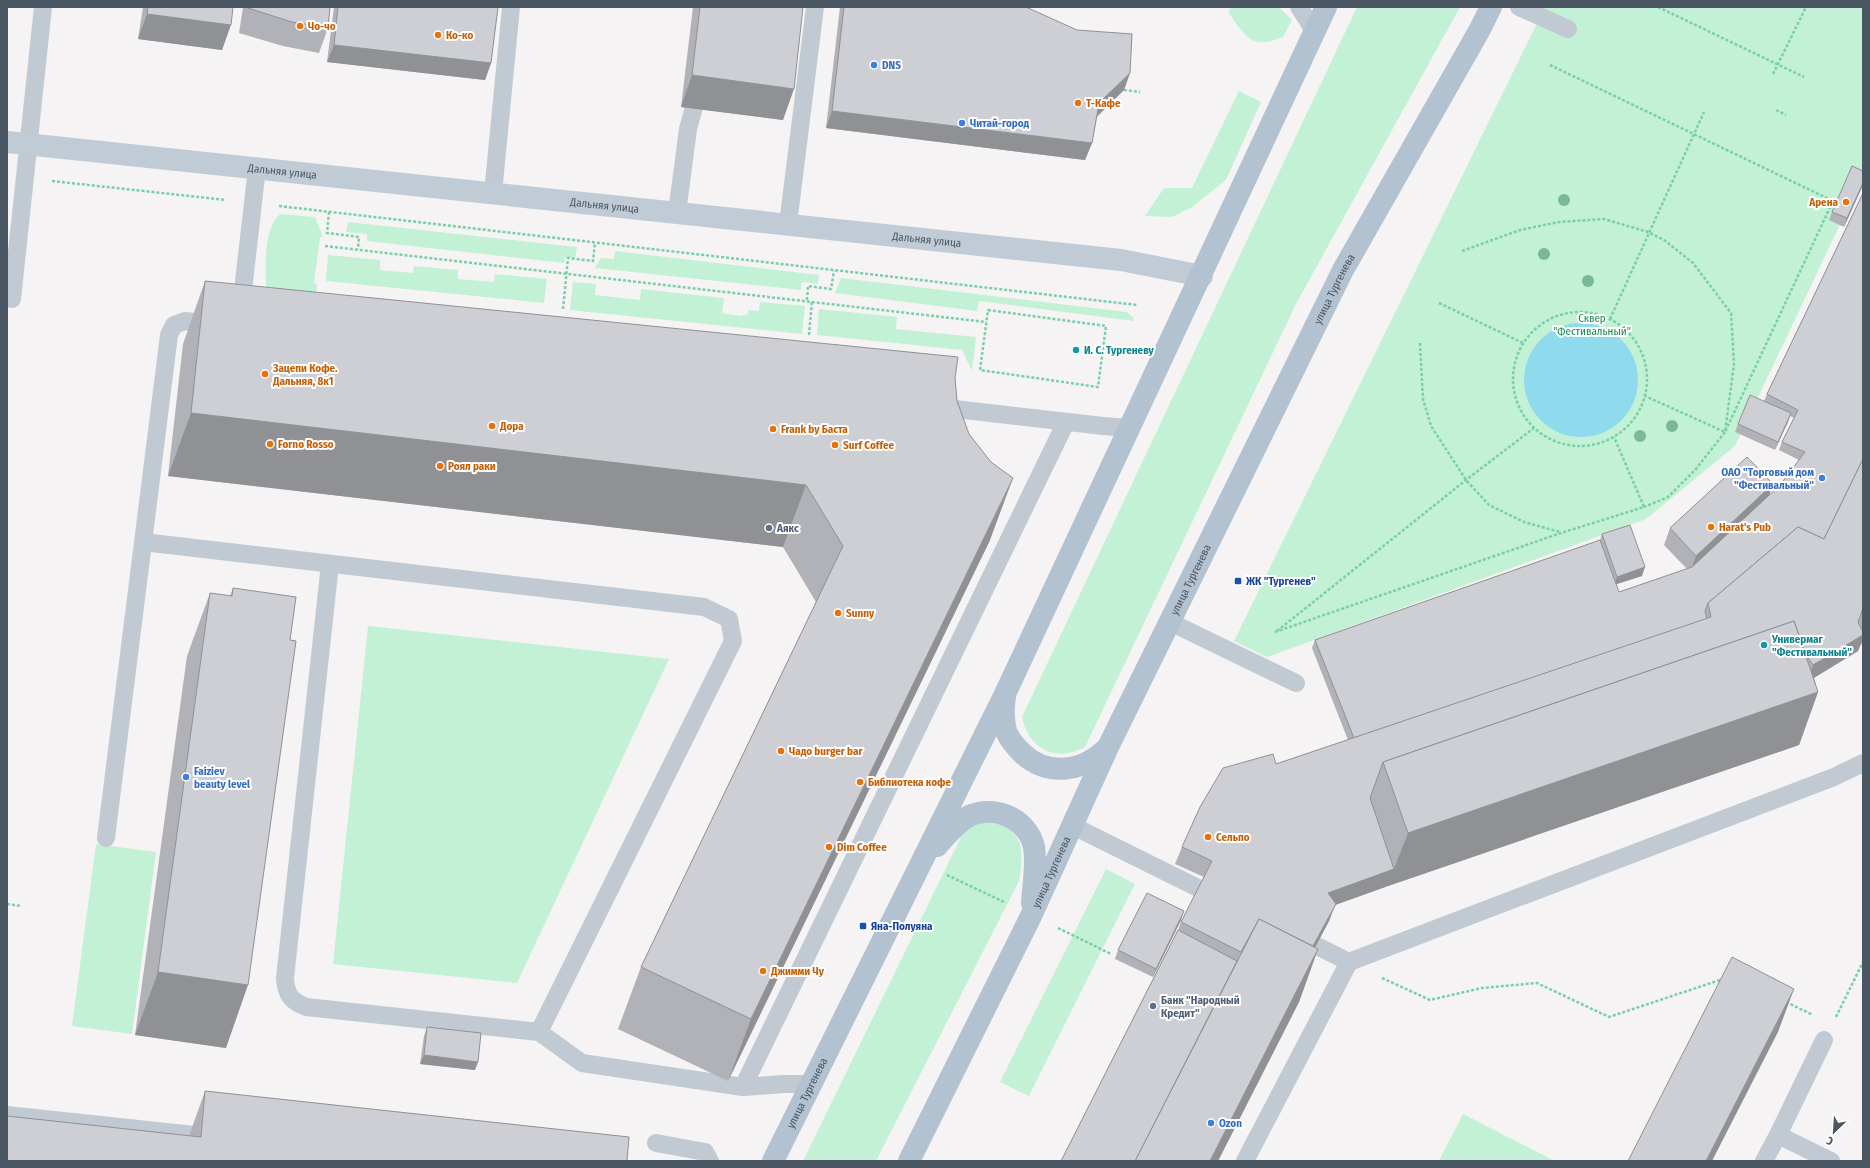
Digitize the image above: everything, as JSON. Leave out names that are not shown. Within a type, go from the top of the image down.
[{"type":"main road","name":"улица Тургенева","points":[[773,1161],[1005,694],[1202,276],[1326,7]]},
{"type":"main road","points":[[1479,31],[1482,7]]},
{"type":"main road","name":"улица Тургенева","points":[[909,1161],[1032,916],[1108,747],[1344,270],[1479,31],[1491,7]]},
{"type":"main road","points":[[1005,694],[1003,713],[1006,732],[1016,748],[1031,761],[1048,768],[1062,770],[1075,768],[1088,763],[1099,756],[1108,747]]},
{"type":"main road","points":[[921,863],[957,825],[971,815],[987,811],[1002,813],[1015,819],[1027,832],[1034,846],[1035,857],[1032,916]]},
{"type":"street","name":"Дальняя улица","points":[[7,142],[1121,260],[1202,276]]},
{"type":"lane","points":[[12,299],[30,144],[43,7]]},
{"type":"lane","points":[[493,194],[511,7]]},
{"type":"lane","points":[[788,224],[815,7]]},
{"type":"lane","points":[[1299,7],[1315,32]]},
{"type":"lane","points":[[1519,7],[1568,29]]},
{"type":"lane","points":[[677,213],[688,129],[694,108]]},
{"type":"lane","points":[[106,838],[169,335],[174,325],[185,320],[236,326],[256,168]]},
{"type":"lane","points":[[916,405],[1130,428]]},
{"type":"lane","points":[[743,1087],[747,1061],[1066,422]]},
{"type":"lane","points":[[143,542],[704,607],[729,619],[733,641],[539,1032]]},
{"type":"lane","points":[[330,564],[286,970],[286,991],[296,1003],[306,1007],[539,1032],[582,1063],[743,1087],[811,1084]]},
{"type":"lane","points":[[1170,622],[1296,682]]},
{"type":"lane","points":[[1244,1161],[1349,962],[1834,777],[1863,763]]},
{"type":"lane","points":[[1073,826],[1200,889]]},
{"type":"lane","points":[[1317,946],[1349,962]]},
{"type":"lane","points":[[1764,1161],[1828,1032]]},
{"type":"lane","points":[[7,1115],[227,1139]]},
{"type":"lane","points":[[1778,1135],[1831,1161]]},
{"type":"lane","points":[[656,1143],[705,1152],[710,1161]]},
{"type":"path","points":[[1658,7],[1804,77]]},
{"type":"path","points":[[1773,74],[1806,7]]},
{"type":"path","points":[[1534,428],[1466,480],[1275,632],[1560,533],[1644,507],[1668,497],[1696,469],[1725,432],[1833,201],[1550,65]]},
{"type":"path","points":[[1124,90],[1140,92]]},
{"type":"path","points":[[1776,110],[1786,115]]},
{"type":"path","points":[[1610,319],[1648,232],[1704,112]]},
{"type":"path","points":[[26,178],[1136,305]]},
{"type":"path","points":[[329,212],[327,232],[359,237],[358,249]]},
{"type":"path","points":[[1462,251],[1520,230],[1559,222],[1604,219],[1648,232],[1664,240],[1693,263],[1731,313],[1734,364],[1725,432]]},
{"type":"path","points":[[563,309],[568,258],[593,261],[595,243]]},
{"type":"path","points":[[325,246],[807,300],[986,322]]},
{"type":"path","points":[[807,300],[808,286],[831,289],[834,271]]},
{"type":"path","points":[[809,335],[812,301]]},
{"type":"path","points":[[1439,303],[1523,343]]},
{"type":"path","points":[[988,310],[1106,326],[1098,387],[980,370],[986,322],[988,310]]},
{"type":"path","points":[[1580,312],[1610,319],[1631,336],[1642,352],[1645,362],[1647,381],[1642,407],[1625,429],[1614,438],[1602,443],[1581,446],[1552,440],[1534,428],[1517,402],[1513,377],[1517,355],[1523,343],[1532,332],[1548,320],[1560,315],[1580,312]]},
{"type":"path","points":[[1420,343],[1423,399],[1431,426],[1466,480],[1489,505],[1524,522],[1560,533]]},
{"type":"path","points":[[1645,396],[1725,432]]},
{"type":"path","points":[[1614,438],[1644,507]]},
{"type":"path","points":[[944,874],[1008,904]]},
{"type":"path","points":[[7,904],[21,906]]},
{"type":"path","points":[[1057,927],[1112,954]]},
{"type":"path","points":[[1349,962],[1430,1000],[1482,988],[1537,983],[1609,1017],[1725,978]]},
{"type":"path","points":[[1782,1000],[1828,1032],[1863,962]]},
{"type":"green space","points":[[1230,7],[1279,7],[1292,20],[1283,37],[1269,42],[1258,42],[1248,37],[1239,28],[1229,13]]},
{"type":"green space","points":[[1357,7],[1460,7],[1296,304],[1085,747],[1074,752],[1064,754],[1045,750],[1037,745],[1031,737],[1022,717]]},
{"type":"green space","name":"Сквер \"Фестивальный\"","points":[[1545,7],[1863,7],[1863,176],[1735,446],[1646,519],[1267,657],[1234,641]]},
{"type":"green space","points":[[1239,91],[1261,102],[1226,180],[1192,207],[1172,217],[1145,216],[1164,188],[1192,188]]},
{"type":"green space","points":[[280,214],[315,217],[323,237],[320,237],[314,283],[317,284],[314,318],[267,300],[267,243],[274,222]]},
{"type":"green space","points":[[348,222],[577,247],[575,258],[565,257],[564,263],[367,241],[367,234],[346,232]]},
{"type":"green space","points":[[615,251],[819,275],[818,284],[802,282],[801,290],[595,268],[601,258],[614,259]]},
{"type":"green space","points":[[328,255],[380,260],[380,270],[413,273],[414,266],[458,270],[458,279],[494,282],[495,274],[547,279],[544,303],[326,281]]},
{"type":"green space","points":[[841,278],[1127,312],[1133,317],[1134,321],[979,301],[977,311],[835,293]]},
{"type":"green space","points":[[573,282],[596,284],[595,295],[640,300],[641,289],[724,298],[722,313],[740,316],[748,314],[748,310],[759,311],[760,302],[805,306],[802,334],[570,310]]},
{"type":"green space","points":[[819,309],[897,317],[896,329],[976,337],[972,371],[962,350],[817,335]]},
{"type":"green space","points":[[368,626],[669,659],[517,983],[333,964]]},
{"type":"green space","points":[[985,822],[998,824],[1007,828],[1014,834],[1021,849],[1022,859],[1019,881],[876,1161],[803,1161],[962,835],[972,826]]},
{"type":"green space","points":[[96,844],[156,852],[132,1034],[72,1026]]},
{"type":"green space","points":[[1106,869],[1135,884],[1029,1096],[1000,1082]]},
{"type":"green space","points":[[1463,1114],[1555,1161],[1439,1161]]},
{"type":"water","points":[[1581,323],[1592,324],[1603,328],[1613,333],[1621,340],[1628,348],[1633,358],[1637,369],[1637,391],[1633,402],[1628,412],[1621,420],[1613,427],[1603,432],[1592,436],[1581,437],[1570,436],[1559,432],[1549,427],[1541,420],[1534,412],[1529,402],[1525,391],[1524,380],[1525,369],[1529,358],[1534,348],[1541,340],[1549,333],[1559,328],[1570,324]]},
{"type":"building","points":[[148,7],[233,7],[231,25],[147,14]]},
{"type":"building","points":[[248,7],[330,7],[328,28],[292,22]]},
{"type":"building","points":[[338,7],[498,7],[491,63],[334,45]]},
{"type":"building","points":[[700,7],[803,7],[794,89],[692,75]]},
{"type":"building","points":[[844,7],[1026,7],[1077,30],[1132,34],[1130,73],[1099,103],[1092,143],[832,111]]},
{"type":"building","name":"Арена","points":[[1852,166],[1863,171],[1863,183],[1847,218],[1832,212]]},
{"type":"building","name":"ОАО \"Торговый дом \"Фестивальный\"","points":[[1863,193],[1863,459],[1824,539],[1798,527],[1708,603],[1705,611],[1707,619],[1354,738],[1315,640],[1600,540],[1619,592],[1692,567],[1780,485],[1805,452],[1782,442],[1798,410],[1767,394]]},
{"type":"building","points":[[205,281],[958,357],[955,378],[957,401],[969,434],[991,462],[1013,478],[751,1019],[641,967],[843,546],[806,485],[191,413]]},
{"type":"building","points":[[1750,395],[1791,413],[1778,442],[1738,424]]},
{"type":"building","name":"Harat's Pub","points":[[1747,457],[1773,484],[1696,556],[1670,528]]},
{"type":"building","points":[[1863,459],[1863,608],[1858,622],[1863,635],[1813,665],[1805,653],[1794,621],[1383,762],[1370,798],[1394,869],[1328,893],[1336,904],[1313,946],[1259,919],[1241,952],[1181,922],[1212,861],[1182,847],[1200,807],[1223,768],[1273,754],[1276,764],[1711,617],[1708,603],[1798,527],[1824,539]]},
{"type":"building","points":[[1630,525],[1645,567],[1617,577],[1602,534]]},
{"type":"building","points":[[233,588],[296,597],[290,640],[296,641],[248,985],[158,972],[210,593],[232,596]]},
{"type":"building","points":[[1794,621],[1818,692],[1408,833],[1383,762]]},
{"type":"building","points":[[1147,893],[1184,911],[1156,969],[1118,950]]},
{"type":"building","points":[[1259,919],[1318,949],[1210,1161],[1135,1161]]},
{"type":"building","points":[[1178,930],[1237,961],[1135,1161],[1061,1161]]},
{"type":"building","points":[[1732,957],[1794,989],[1706,1161],[1628,1161]]},
{"type":"building","points":[[427,1027],[481,1033],[478,1062],[424,1055]]},
{"type":"building","points":[[205,1091],[629,1137],[627,1161],[7,1161],[7,1116],[201,1137]]},
{"type":"place","name":"Чо-чо","points":[[300,26]]},
{"type":"place","name":"Ко-ко","points":[[438,35]]},
{"type":"place","name":"DNS","points":[[874,65]]},
{"type":"place","name":"Т-Кафе","points":[[1078,103]]},
{"type":"place","name":"Читай-город","points":[[962,123]]},
{"type":"place","name":"Арена","points":[[1846,202]]},
{"type":"place","name":"И. С. Тургеневу","points":[[1076,350]]},
{"type":"place","name":"Зацепи Кофе. Дальняя, 8к1","points":[[265,374]]},
{"type":"place","name":"Дора","points":[[492,426]]},
{"type":"place","name":"Frank by Баста","points":[[773,429]]},
{"type":"place","name":"Forno Rosso","points":[[270,444]]},
{"type":"place","name":"Surf Coffee","points":[[835,445]]},
{"type":"place","name":"Роял раки","points":[[440,466]]},
{"type":"place","name":"ОАО \"Торговый дом \"Фестивальный\"","points":[[1822,478]]},
{"type":"place","name":"Harat's Pub","points":[[1711,527]]},
{"type":"place","name":"Аякс","points":[[769,528]]},
{"type":"place","name":"ЖК \"Тургенев\"","points":[[1238,581]]},
{"type":"place","name":"Sunny","points":[[838,613]]},
{"type":"place","name":"Универмаг \"Фестивальный\"","points":[[1764,645]]},
{"type":"place","name":"Чадо burger bar","points":[[781,751]]},
{"type":"place","name":"Faiziev beauty level","points":[[186,777]]},
{"type":"place","name":"Библиотека кофе","points":[[860,782]]},
{"type":"place","name":"Сельпо","points":[[1208,837]]},
{"type":"place","name":"Dim Coffee","points":[[829,847]]},
{"type":"place","name":"Яна-Полуяна","points":[[863,926]]},
{"type":"place","name":"Джимми Чу","points":[[763,971]]},
{"type":"place","name":"Банк \"Народный Кредит\"","points":[[1153,1006]]},
{"type":"place","name":"Ozon","points":[[1211,1123]]}]
